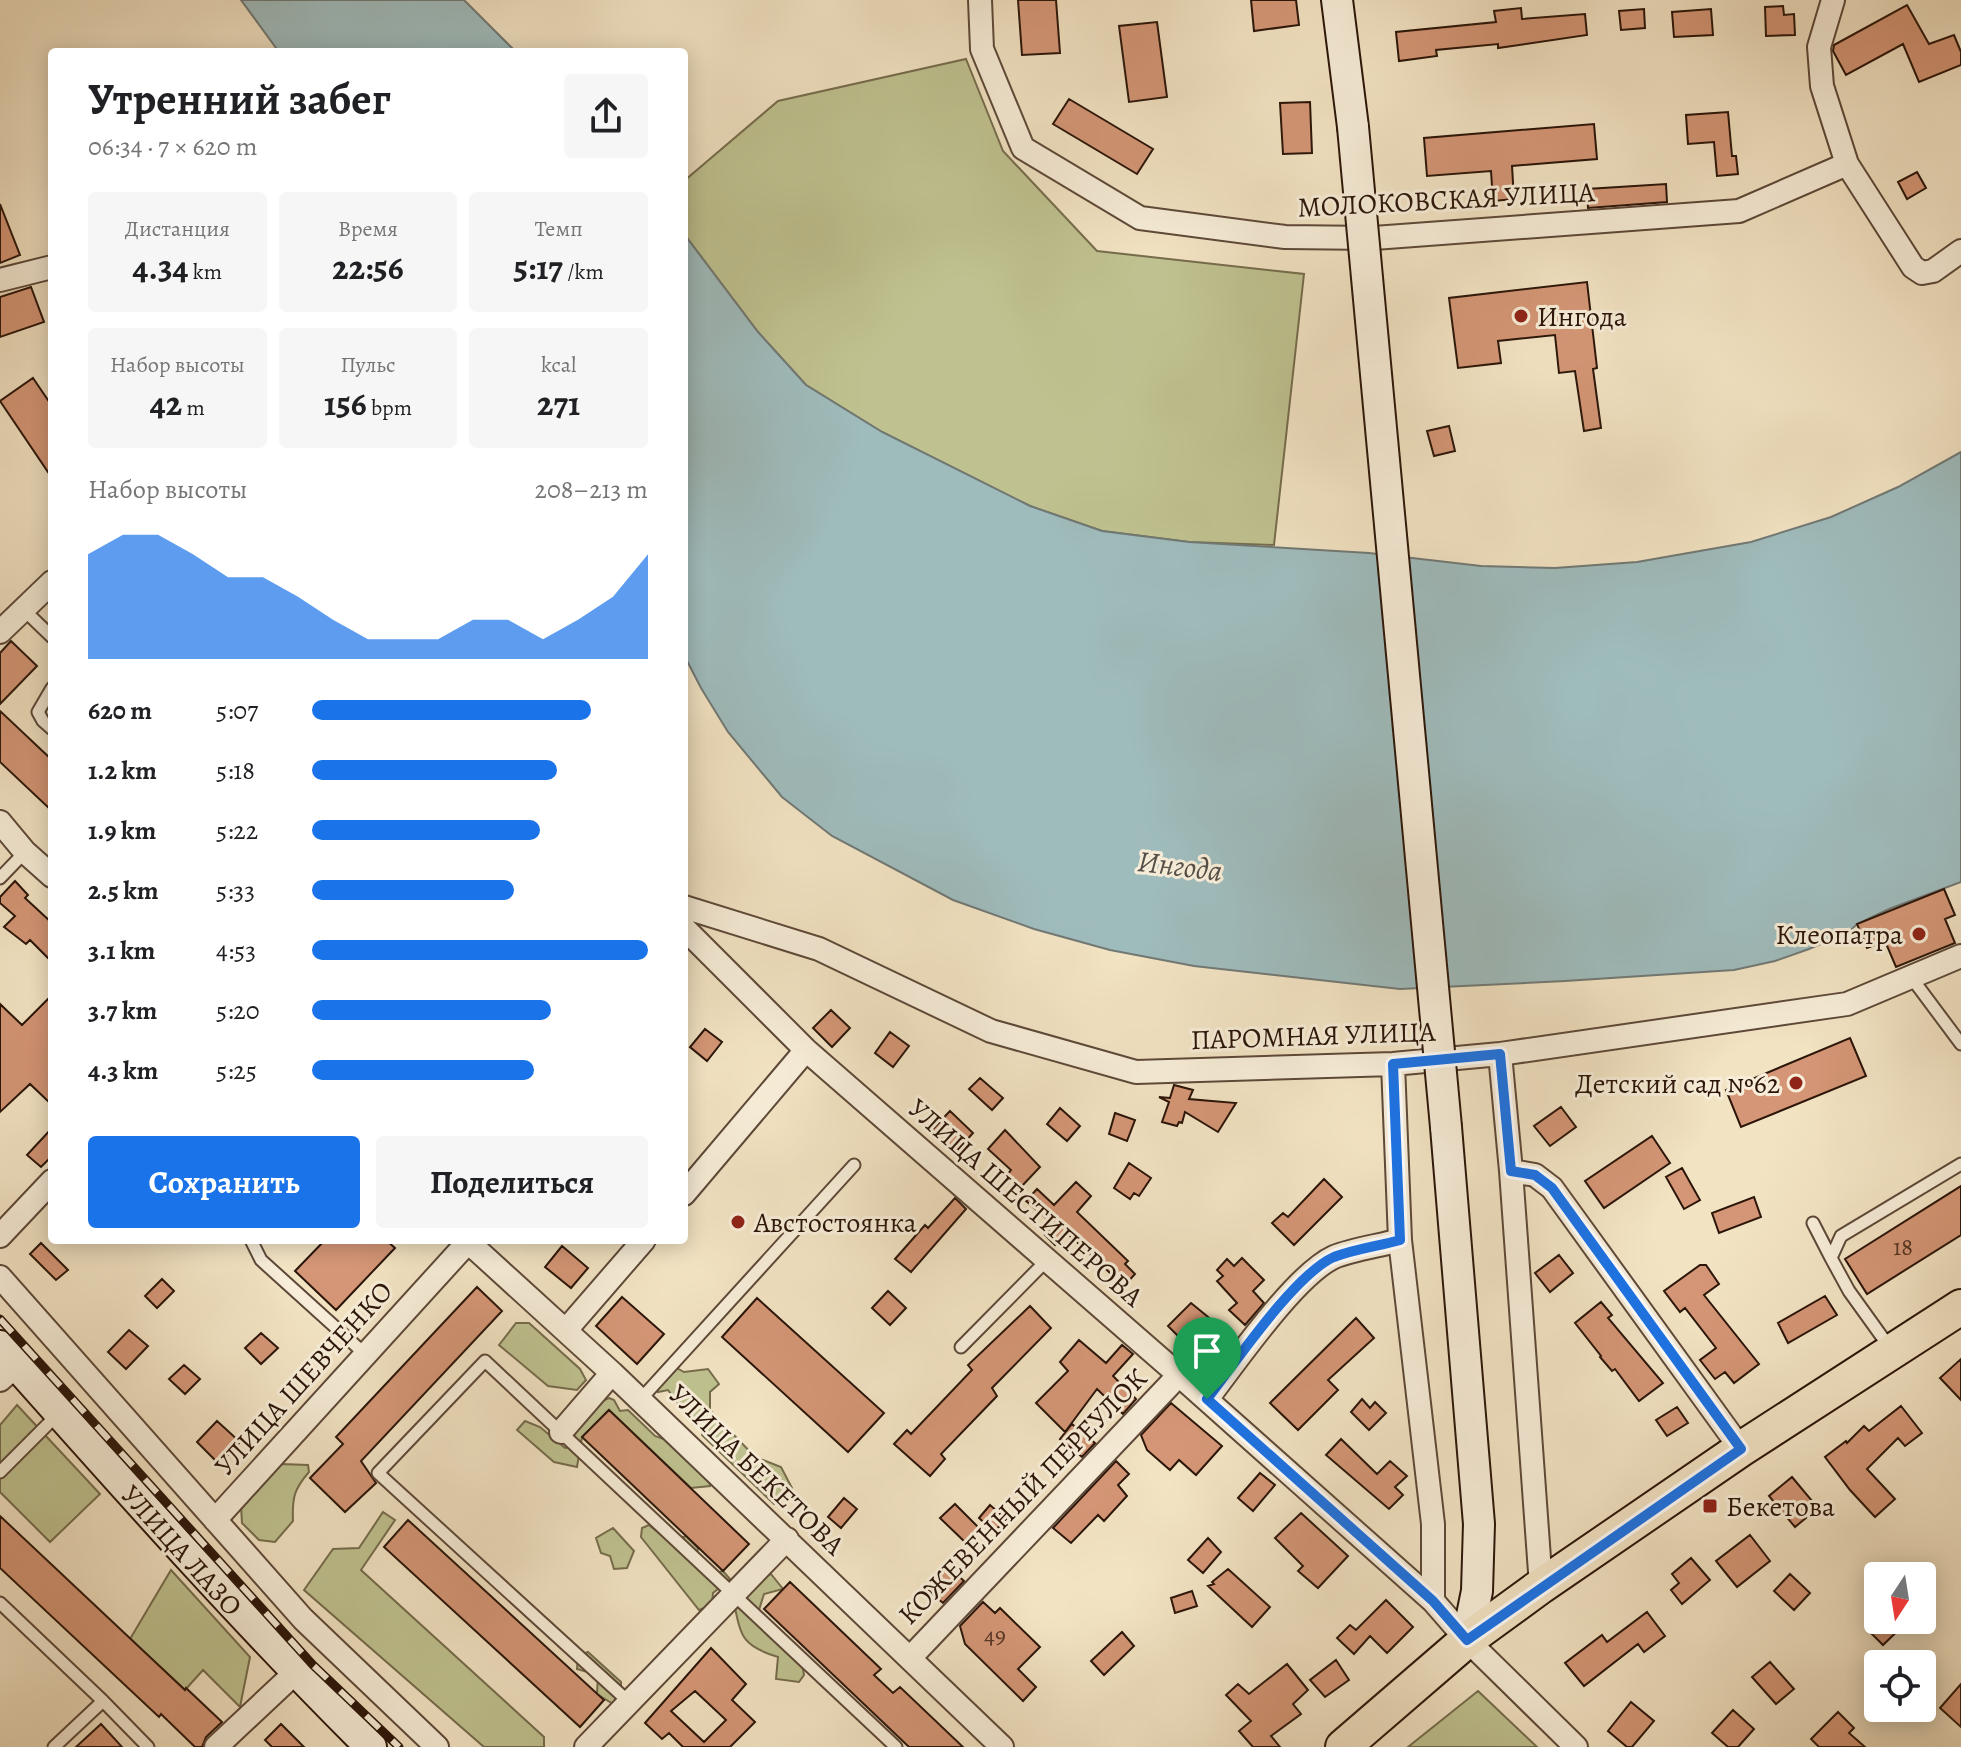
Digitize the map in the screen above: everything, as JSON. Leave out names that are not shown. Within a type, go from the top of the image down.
[{"type":"main road","points":[[1343,1747],[1467,1640],[1541,1586],[1741,1449],[1961,1307]]},
{"type":"street","name":"МОЛОКОВСКАЯ УЛИЦА","points":[[980,0],[982,49],[1023,148],[1140,218],[1285,237],[1374,238],[1739,211],[1847,164]]},
{"type":"street","points":[[1337,0],[1353,127],[1446,1127],[1479,1524],[1477,1591],[1467,1640]]},
{"type":"street","points":[[1833,0],[1819,47],[1822,86],[1847,164],[1913,267],[1922,273],[1933,271],[1961,251]]},
{"type":"street","points":[[0,280],[48,268]]},
{"type":"street","points":[[0,632],[48,586]]},
{"type":"street","points":[[0,822],[25,852],[48,870]]},
{"type":"street","name":"ПАРОМНАЯ УЛИЦА","points":[[688,908],[819,949],[991,1031],[1136,1072],[1393,1064],[1500,1054],[1847,1004],[1961,956]]},
{"type":"street","name":"УЛИЦА ШЕСТИПЕРОВА","points":[[688,932],[806,1050],[1207,1399],[1433,1601],[1467,1640],[1576,1747]]},
{"type":"street","points":[[688,1183],[806,1050]]},
{"type":"street","points":[[1500,1054],[1541,1586]]},
{"type":"street","points":[[1393,1064],[1400,1240],[1433,1524],[1433,1601]]},
{"type":"street","points":[[1511,1171],[1535,1175],[1552,1188],[1741,1449]]},
{"type":"street","points":[[0,1236],[48,1185]]},
{"type":"street","points":[[1207,1399],[1309,1273],[1334,1257],[1400,1240]]},
{"type":"street","name":"УЛИЦА ШЕВЧЕНКО","points":[[215,1520],[464,1244]]},
{"type":"street","name":"УЛИЦА БЕКЕТОВА","points":[[470,1244],[612,1373],[1002,1747]]},
{"type":"street","points":[[566,1330],[641,1244]]},
{"type":"street","points":[[0,1277],[303,1619],[437,1747]]},
{"type":"street","name":"УЛИЦА ЛАЗО","points":[[6,1364],[59,1413],[296,1672],[371,1747]]},
{"type":"street","points":[[561,1432],[612,1373]]},
{"type":"street","name":"КОЖЕВЕННЫЙ ПЕРЕУЛОК","points":[[910,1658],[1179,1375]]},
{"type":"street","points":[[586,1747],[787,1539]]},
{"type":"street","points":[[216,1747],[296,1672]]},
{"type":"lane","points":[[24,610],[48,633]]},
{"type":"lane","points":[[48,695],[38,712],[48,725]]},
{"type":"lane","points":[[0,878],[25,852]]},
{"type":"lane","points":[[1911,977],[1961,1044]]},
{"type":"lane","points":[[1831,1258],[1841,1236],[1961,1164]]},
{"type":"lane","points":[[640,1400],[854,1165]]},
{"type":"lane","points":[[1813,1223],[1849,1291],[1893,1351]]},
{"type":"lane","points":[[253,1244],[261,1260],[366,1355]]},
{"type":"lane","points":[[961,1347],[1046,1261]]},
{"type":"lane","points":[[629,1702],[378,1473],[485,1361],[896,1747]]},
{"type":"lane","points":[[0,1472],[59,1413]]},
{"type":"lane","points":[[0,1603],[148,1747]]},
{"type":"lane","points":[[54,1747],[103,1701]]},
{"type":"green space","points":[[966,59],[1003,151],[1097,251],[1304,274],[1274,545],[1189,542],[1102,531],[1030,506],[882,432],[806,385],[758,332],[688,239],[688,178],[778,101]]},
{"type":"green space","points":[[516,1323],[529,1323],[580,1369],[586,1380],[577,1390],[548,1386],[499,1345]]},
{"type":"green space","points":[[666,1362],[684,1372],[708,1369],[719,1384],[710,1392],[710,1410],[755,1457],[781,1467],[792,1488],[774,1504],[702,1435],[707,1419],[693,1424],[668,1390],[658,1392],[652,1378]]},
{"type":"green space","points":[[609,1398],[614,1400],[620,1411],[628,1410],[655,1436],[677,1444],[709,1479],[710,1486],[691,1488],[609,1410],[582,1437],[577,1467],[554,1462],[517,1430],[525,1421],[540,1427],[565,1448],[576,1446],[573,1427],[587,1408]]},
{"type":"green space","points":[[17,1405],[100,1494],[50,1542],[0,1492],[0,1425]]},
{"type":"green space","points":[[281,1464],[308,1465],[309,1472],[295,1494],[293,1521],[275,1542],[259,1540],[242,1523],[241,1505]]},
{"type":"green space","points":[[383,1512],[395,1520],[361,1570],[544,1737],[544,1747],[484,1747],[304,1590],[333,1549],[359,1548]]},
{"type":"green space","points":[[649,1525],[670,1542],[686,1536],[698,1548],[695,1565],[706,1575],[723,1571],[730,1579],[713,1593],[712,1605],[699,1610],[641,1537],[642,1528]]},
{"type":"green space","points":[[613,1528],[634,1551],[627,1568],[614,1569],[610,1556],[601,1553],[596,1538]]},
{"type":"green space","points":[[171,1570],[250,1657],[240,1707],[203,1670],[185,1690],[130,1639]]},
{"type":"green space","points":[[771,1574],[783,1589],[764,1594],[759,1610],[769,1635],[801,1658],[804,1675],[799,1682],[776,1679],[778,1657],[750,1644],[739,1624],[734,1603],[747,1582]]},
{"type":"green space","points":[[588,1652],[621,1682],[621,1696],[613,1704],[597,1694],[598,1675],[577,1669],[578,1656]]},
{"type":"green space","points":[[1478,1691],[1537,1747],[1408,1747]]},
{"type":"water","points":[[241,0],[464,0],[512,48],[276,48]]},
{"type":"water","name":"Ингода","points":[[688,239],[758,332],[806,385],[882,432],[1030,506],[1102,531],[1189,542],[1369,553],[1481,566],[1555,568],[1637,562],[1751,542],[1831,517],[1898,487],[1961,452],[1961,882],[1889,909],[1857,924],[1849,932],[1809,949],[1734,970],[1400,989],[1194,966],[1110,950],[1034,929],[953,900],[832,836],[782,797],[728,732],[688,663]]},
{"type":"building","points":[[1018,0],[1056,0],[1060,53],[1022,55]]},
{"type":"building","points":[[1251,0],[1296,0],[1299,25],[1254,31]]},
{"type":"building","points":[[1907,5],[1929,44],[1954,35],[1961,52],[1961,65],[1919,82],[1903,44],[1846,75],[1833,51],[1834,45]]},
{"type":"building","points":[[1783,6],[1784,15],[1794,14],[1795,35],[1766,36],[1765,7]]},
{"type":"building","points":[[1521,8],[1522,19],[1585,14],[1587,35],[1498,48],[1498,44],[1436,50],[1437,56],[1399,61],[1396,32],[1496,22],[1494,11]]},
{"type":"building","points":[[1644,9],[1645,28],[1621,30],[1619,11]]},
{"type":"building","points":[[1711,9],[1713,35],[1674,37],[1672,12]]},
{"type":"building","points":[[1157,22],[1167,97],[1129,102],[1119,26]]},
{"type":"building","points":[[1069,99],[1153,149],[1137,174],[1053,124]]},
{"type":"building","points":[[1310,102],[1312,153],[1283,154],[1280,103]]},
{"type":"building","points":[[1728,112],[1732,156],[1736,156],[1738,174],[1717,176],[1714,142],[1688,144],[1686,115]]},
{"type":"building","points":[[1594,124],[1597,159],[1512,166],[1514,199],[1493,201],[1491,171],[1427,176],[1424,138]]},
{"type":"building","points":[[1917,172],[1926,188],[1907,199],[1898,182]]},
{"type":"building","points":[[1666,184],[1667,202],[1588,208],[1587,189]]},
{"type":"building","points":[[0,204],[20,255],[0,263]]},
{"type":"building","name":"Ингода","points":[[1587,282],[1601,428],[1584,431],[1575,371],[1559,373],[1555,335],[1498,341],[1501,363],[1458,368],[1449,298]]},
{"type":"building","points":[[31,287],[44,322],[0,337],[0,297]]},
{"type":"building","points":[[33,378],[48,400],[48,472],[0,401]]},
{"type":"building","points":[[1449,426],[1455,451],[1434,456],[1427,431]]},
{"type":"building","points":[[11,641],[37,666],[0,704],[0,653]]},
{"type":"building","points":[[0,711],[48,756],[48,807],[0,762]]},
{"type":"building","points":[[15,881],[28,895],[25,898],[48,919],[48,958],[30,940],[26,944],[4,927],[15,916],[0,903],[0,897]]},
{"type":"building","points":[[1944,889],[1955,915],[1945,919],[1955,943],[1896,967],[1885,941],[1867,948],[1857,924]]},
{"type":"building","points":[[48,999],[48,1101],[30,1084],[0,1112],[0,1004],[22,1025]]},
{"type":"building","points":[[831,1010],[850,1028],[832,1047],[813,1028]]},
{"type":"building","points":[[705,1029],[722,1042],[707,1061],[690,1047]]},
{"type":"building","points":[[890,1032],[909,1046],[893,1067],[875,1053]]},
{"type":"building","name":"Детский сад №62","points":[[1850,1038],[1866,1076],[1741,1127],[1726,1090]]},
{"type":"building","points":[[980,1078],[1003,1098],[992,1110],[969,1089]]},
{"type":"building","points":[[1174,1085],[1193,1090],[1189,1099],[1236,1103],[1218,1132],[1185,1112],[1182,1123],[1179,1122],[1177,1126],[1162,1122],[1169,1102],[1159,1097],[1170,1098]]},
{"type":"building","points":[[1561,1107],[1576,1127],[1550,1146],[1534,1126]]},
{"type":"building","points":[[1060,1108],[1080,1126],[1067,1141],[1047,1124]]},
{"type":"building","points":[[950,1111],[973,1133],[956,1152],[932,1130]]},
{"type":"building","points":[[1115,1113],[1135,1120],[1127,1141],[1109,1134]]},
{"type":"building","points":[[1005,1130],[1040,1167],[1020,1188],[1007,1175],[1011,1170],[988,1149]]},
{"type":"building","points":[[48,1132],[48,1160],[41,1167],[27,1155]]},
{"type":"building","points":[[1652,1136],[1670,1163],[1604,1208],[1585,1181]]},
{"type":"building","points":[[1129,1163],[1151,1178],[1139,1196],[1134,1193],[1130,1199],[1114,1188]]},
{"type":"building","points":[[1682,1168],[1700,1200],[1684,1209],[1666,1177]]},
{"type":"building","points":[[1324,1179],[1342,1197],[1294,1245],[1272,1223],[1283,1213],[1288,1217]]},
{"type":"building","points":[[1076,1182],[1091,1196],[1077,1212],[1128,1261],[1125,1264],[1135,1274],[1124,1286],[1066,1232],[1055,1245],[1045,1235],[1054,1225],[1026,1201],[1037,1189],[1054,1205]]},
{"type":"building","points":[[1961,1186],[1961,1235],[1867,1294],[1845,1259]]},
{"type":"building","points":[[1754,1197],[1761,1217],[1719,1233],[1712,1213]]},
{"type":"building","points":[[955,1198],[966,1209],[911,1272],[895,1259],[925,1225],[928,1228]]},
{"type":"building","points":[[41,1243],[68,1270],[56,1280],[30,1254]]},
{"type":"building","points":[[321,1244],[390,1244],[395,1248],[336,1310],[295,1271]]},
{"type":"building","points":[[562,1246],[588,1268],[571,1288],[545,1267]]},
{"type":"building","points":[[1559,1255],[1573,1273],[1550,1292],[1535,1273]]},
{"type":"building","points":[[1242,1258],[1264,1280],[1253,1291],[1264,1303],[1245,1325],[1229,1310],[1237,1303],[1217,1281],[1223,1276],[1217,1270],[1227,1259],[1234,1266]]},
{"type":"building","points":[[1700,1265],[1706,1265],[1719,1284],[1704,1295],[1759,1364],[1734,1383],[1725,1372],[1715,1379],[1700,1360],[1716,1348],[1685,1308],[1680,1312],[1664,1291]]},
{"type":"building","points":[[162,1279],[174,1291],[157,1308],[145,1296]]},
{"type":"building","points":[[477,1287],[502,1311],[361,1461],[376,1483],[345,1512],[310,1478],[343,1444],[336,1437]]},
{"type":"building","points":[[888,1291],[906,1308],[890,1325],[872,1308]]},
{"type":"building","points":[[1825,1296],[1837,1315],[1788,1343],[1778,1323]]},
{"type":"building","points":[[622,1297],[664,1334],[637,1364],[596,1326]]},
{"type":"building","points":[[757,1298],[884,1413],[848,1452],[722,1337]]},
{"type":"building","points":[[1601,1302],[1612,1315],[1608,1318],[1663,1383],[1639,1401],[1575,1323]]},
{"type":"building","points":[[1191,1303],[1218,1325],[1193,1351],[1168,1326]]},
{"type":"building","points":[[1030,1306],[1051,1328],[992,1388],[997,1396],[941,1454],[945,1459],[930,1476],[894,1444],[907,1430],[911,1434],[972,1370],[968,1365]]},
{"type":"building","points":[[1356,1318],[1374,1338],[1328,1380],[1338,1390],[1298,1430],[1270,1403]]},
{"type":"building","points":[[129,1330],[148,1346],[126,1369],[108,1352]]},
{"type":"building","points":[[261,1333],[278,1348],[261,1364],[245,1348]]},
{"type":"building","points":[[1079,1340],[1106,1363],[1122,1345],[1133,1354],[1113,1376],[1136,1399],[1123,1414],[1097,1389],[1065,1432],[1036,1403],[1068,1371],[1060,1362]]},
{"type":"building","points":[[1961,1359],[1961,1400],[1940,1378]]},
{"type":"building","points":[[184,1365],[200,1379],[185,1394],[169,1379]]},
{"type":"building","points":[[1362,1399],[1370,1408],[1375,1402],[1386,1413],[1369,1430],[1351,1412]]},
{"type":"building","points":[[1171,1403],[1222,1446],[1196,1475],[1179,1460],[1170,1470],[1147,1450],[1141,1435]]},
{"type":"building","points":[[1901,1406],[1922,1433],[1905,1446],[1898,1438],[1867,1469],[1895,1499],[1875,1517],[1825,1457],[1847,1443],[1864,1426],[1869,1431]]},
{"type":"building","points":[[1677,1407],[1688,1423],[1667,1436],[1656,1420]]},
{"type":"building","points":[[609,1410],[749,1544],[723,1571],[582,1437]]},
{"type":"building","points":[[217,1421],[240,1442],[219,1464],[197,1442]]},
{"type":"building","points":[[1072,1424],[1095,1443],[1082,1457],[1060,1439]]},
{"type":"building","points":[[1341,1439],[1377,1474],[1390,1461],[1407,1476],[1395,1487],[1403,1495],[1389,1509],[1326,1455]]},
{"type":"building","points":[[1116,1461],[1129,1474],[1118,1485],[1127,1496],[1104,1521],[1098,1515],[1071,1543],[1053,1528]]},
{"type":"building","points":[[1260,1473],[1275,1485],[1253,1511],[1238,1498]]},
{"type":"building","points":[[1792,1477],[1818,1508],[1795,1527],[1769,1496]]},
{"type":"building","points":[[844,1498],[857,1509],[841,1528],[828,1517]]},
{"type":"building","points":[[955,1504],[981,1530],[967,1544],[940,1518]]},
{"type":"building","points":[[990,1505],[1006,1519],[994,1532],[979,1518]]},
{"type":"building","points":[[1301,1513],[1348,1556],[1318,1588],[1298,1571],[1303,1566],[1275,1538]]},
{"type":"building","points":[[0,1516],[222,1722],[206,1737],[202,1747],[195,1747],[161,1714],[159,1717],[0,1568]]},
{"type":"building","points":[[408,1520],[604,1700],[580,1727],[384,1547]]},
{"type":"building","points":[[1750,1535],[1770,1561],[1737,1587],[1716,1561]]},
{"type":"building","points":[[1208,1538],[1221,1552],[1203,1573],[1188,1560]]},
{"type":"building","points":[[1691,1558],[1710,1580],[1682,1604],[1671,1590],[1679,1583],[1672,1574]]},
{"type":"building","points":[[946,1565],[964,1581],[943,1603],[924,1587]]},
{"type":"building","points":[[1228,1569],[1270,1607],[1252,1627],[1208,1586]]},
{"type":"building","points":[[1790,1574],[1810,1593],[1794,1610],[1774,1591]]},
{"type":"building","points":[[790,1582],[881,1669],[874,1675],[893,1693],[900,1687],[963,1747],[909,1747],[764,1609]]},
{"type":"building","points":[[1192,1591],[1197,1606],[1175,1613],[1171,1598]]},
{"type":"building","points":[[1386,1600],[1413,1627],[1387,1653],[1370,1636],[1354,1654],[1337,1638],[1350,1625],[1356,1630]]},
{"type":"building","points":[[983,1602],[995,1613],[1000,1608],[1040,1647],[1018,1669],[1036,1687],[1023,1701],[965,1644],[960,1626]]},
{"type":"building","points":[[1647,1612],[1665,1636],[1644,1652],[1638,1644],[1584,1686],[1565,1663],[1602,1635],[1607,1642]]},
{"type":"building","points":[[1122,1632],[1134,1646],[1104,1675],[1091,1661]]},
{"type":"building","points":[[1872,1634],[1894,1634],[1883,1645]]},
{"type":"building","points":[[711,1648],[746,1684],[732,1700],[755,1722],[730,1747],[683,1747],[669,1733],[662,1739],[645,1723]],"holes":[[[695,1691],[726,1720],[704,1742],[671,1711]]]},
{"type":"building","points":[[1336,1660],[1349,1680],[1325,1697],[1310,1680]]},
{"type":"building","points":[[1770,1662],[1794,1689],[1776,1704],[1752,1677]]},
{"type":"building","points":[[1287,1664],[1308,1690],[1293,1704],[1301,1714],[1271,1736],[1280,1747],[1253,1747],[1239,1731],[1251,1721],[1226,1695],[1238,1684],[1249,1694]]},
{"type":"building","points":[[1961,1684],[1961,1727],[1940,1708]]},
{"type":"building","points":[[1631,1702],[1654,1721],[1632,1747],[1627,1747],[1608,1731]]},
{"type":"building","points":[[1733,1710],[1754,1729],[1738,1747],[1728,1747],[1712,1733]]},
{"type":"building","points":[[1838,1712],[1854,1728],[1849,1733],[1865,1747],[1819,1747],[1811,1739]]},
{"type":"building","points":[[101,1724],[122,1747],[76,1747]]},
{"type":"building","points":[[281,1724],[304,1747],[272,1747],[265,1740]]},
{"type":"railway","points":[[0,1319],[313,1665],[399,1747]]},
{"type":"place","name":"Ингода","points":[[1521,316]]},
{"type":"place","name":"Клеопатра","points":[[1919,934]]},
{"type":"place","name":"Детский сад №62","points":[[1796,1083]]},
{"type":"place","name":"Австостоянка","points":[[738,1222]]},
{"type":"place","name":"Бекетова","points":[[1710,1506]]},
{"type":"route","points":[[1500,1054],[1511,1171],[1535,1175],[1552,1188],[1741,1449],[1467,1640],[1433,1601],[1207,1399],[1309,1273],[1334,1257],[1400,1240],[1393,1064],[1500,1054]]}]
